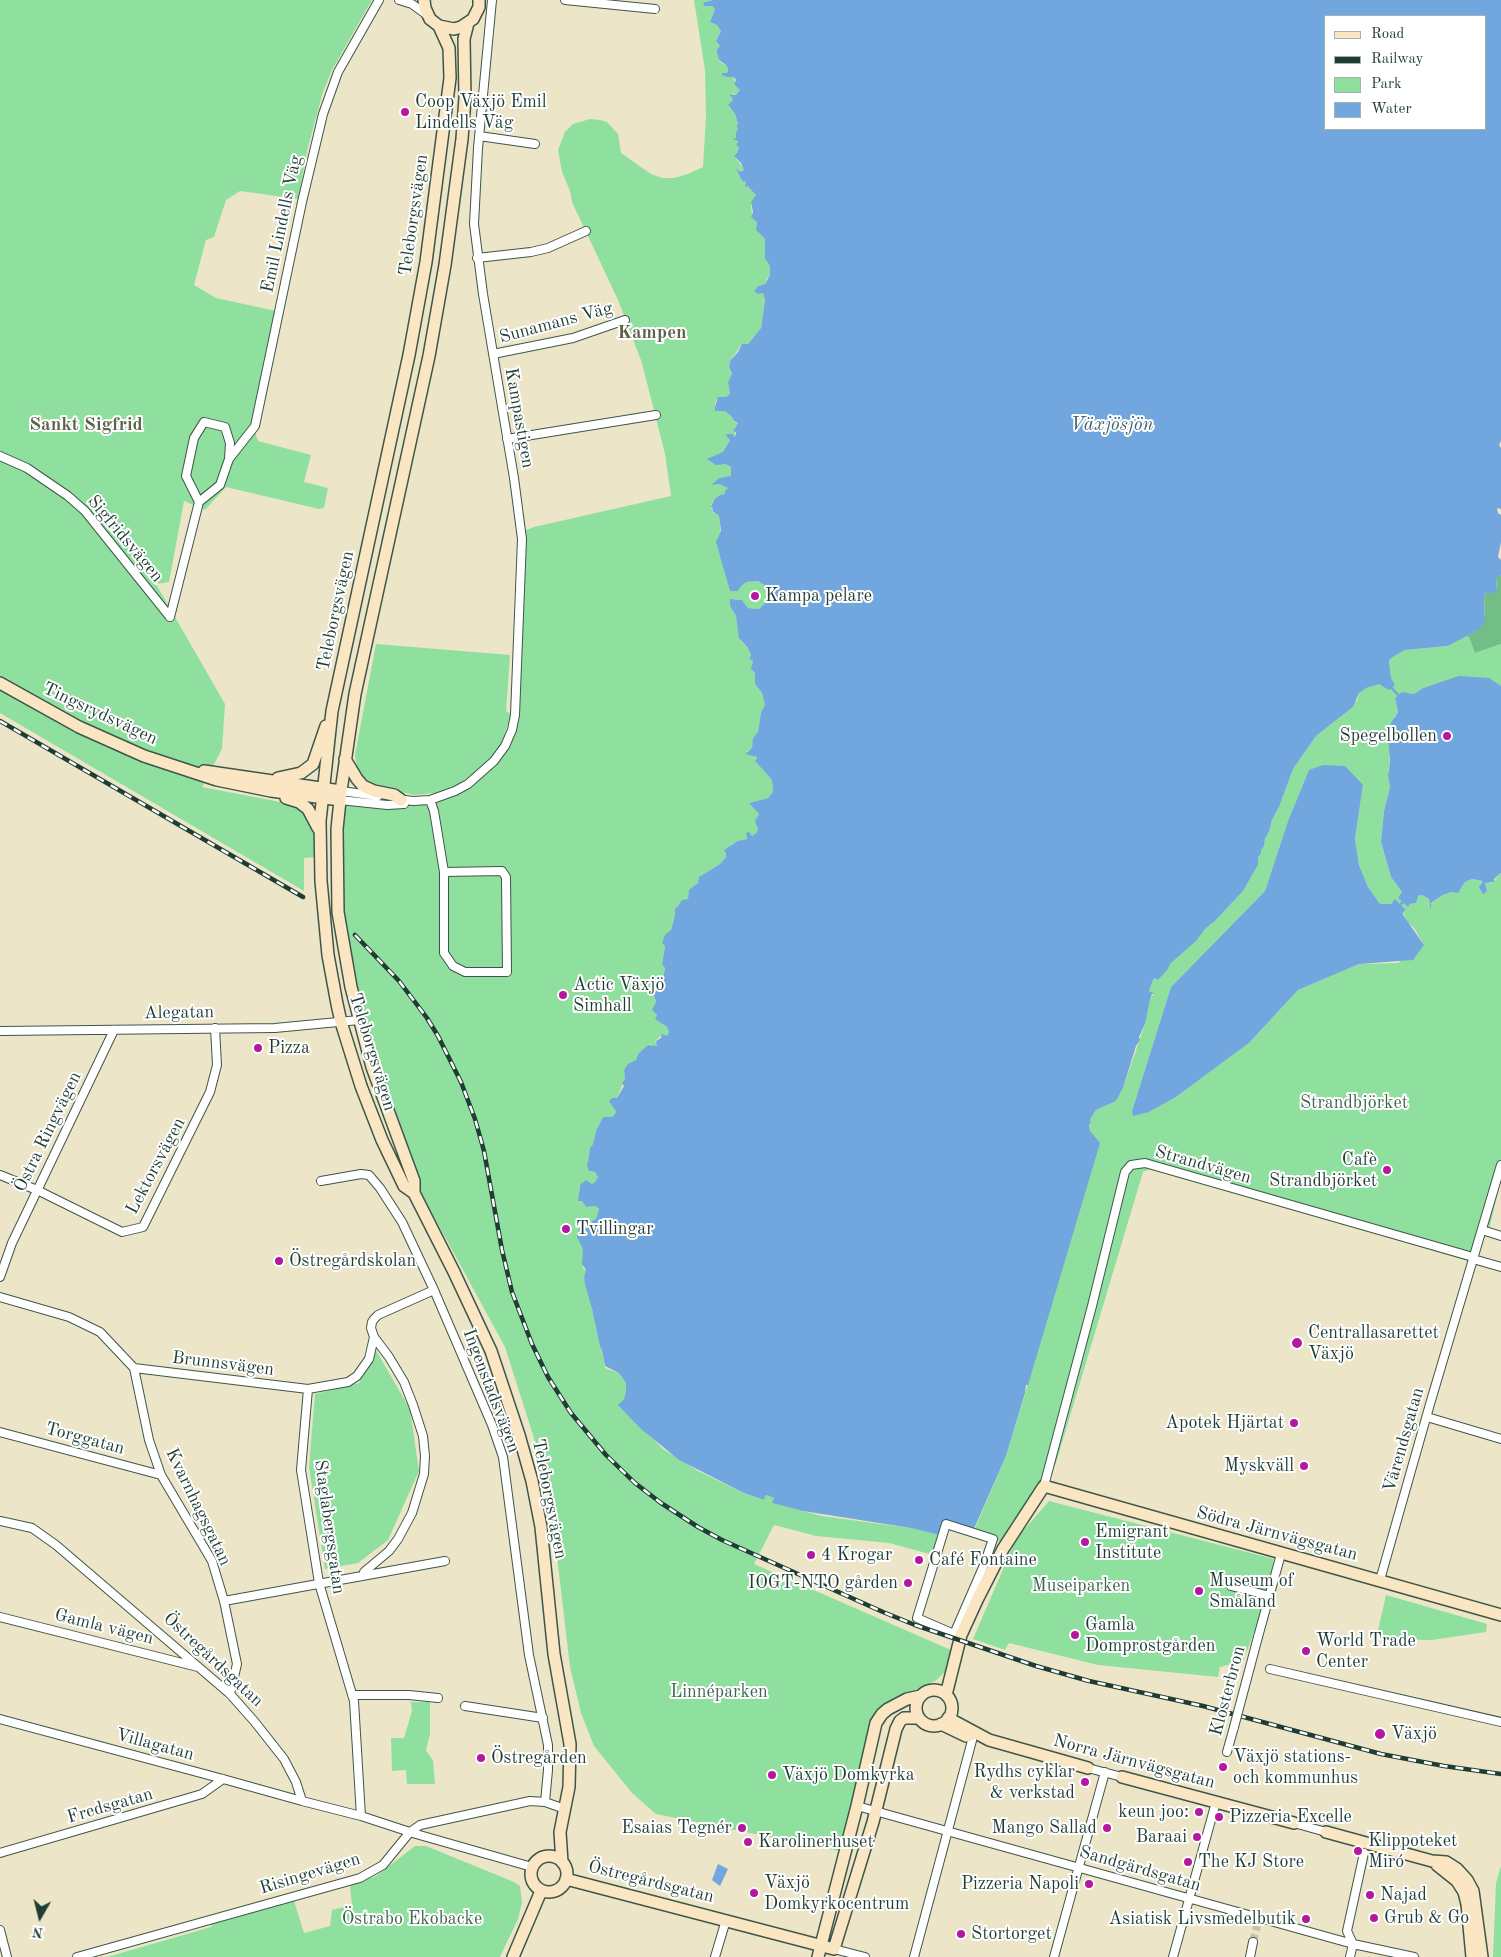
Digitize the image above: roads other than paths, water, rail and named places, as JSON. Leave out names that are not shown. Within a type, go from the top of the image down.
[{"type":"main road","points":[[424,0],[427,15],[439,26],[454,29],[468,23]]},
{"type":"main road","name":"Teleborgsvägen","points":[[479,0],[476,13],[468,23],[464,39],[465,98],[462,139],[445,265],[429,356],[355,694],[340,795],[337,829],[338,912],[348,974],[359,1020],[372,1067],[414,1180],[414,1193],[491,1351],[532,1481],[541,1527],[554,1654],[570,1744],[569,1787],[560,1832],[562,1862]]},
{"type":"main road","name":"Teleborgsvägen","points":[[414,1193],[404,1186],[382,1140],[361,1086],[341,1022],[326,932],[321,881],[320,832],[322,793],[332,710],[409,355],[426,262],[450,78],[448,44],[439,26]]},
{"type":"main road","name":"Tingsrydsvägen","points":[[0,683],[109,741],[144,756],[217,780],[259,789],[340,795]]},
{"type":"main road","points":[[270,780],[301,773],[313,764],[332,710]]},
{"type":"main road","points":[[345,759],[357,780],[363,786],[374,791],[394,795],[401,800]]},
{"type":"main road","name":"Tingsrydsvägen","points":[[187,770],[218,772],[270,780],[322,793]]},
{"type":"main road","points":[[259,789],[304,806],[311,812],[320,832]]},
{"type":"main road","points":[[834,1949],[876,1812],[900,1721],[909,1717],[919,1718],[930,1726],[944,1721],[951,1705],[946,1695],[961,1635],[1003,1549],[1044,1486]]},
{"type":"main road","name":"Södra Järnvägsgatan","points":[[1044,1486],[1501,1615]]},
{"type":"main road","points":[[919,1718],[916,1708],[921,1696],[925,1692],[934,1690],[946,1695]]},
{"type":"main road","points":[[818,1957],[857,1806],[876,1723],[882,1714],[892,1706],[907,1699],[921,1696]]},
{"type":"main road","name":"Norra Järnvägsgatan","points":[[944,1721],[966,1736],[974,1733],[988,1740],[1088,1768]]},
{"type":"main road","name":"Norra Järnvägsgatan","points":[[1122,1777],[1294,1823]]},
{"type":"main road","name":"Teleborgsvägen","points":[[543,1857],[560,1832]]},
{"type":"main road","name":"Norra Järnvägsgatan","points":[[1326,1832],[1432,1861],[1452,1876],[1464,1892],[1467,1904],[1472,1957]]},
{"type":"main road","points":[[543,1857],[554,1857],[562,1862],[567,1870],[566,1879],[563,1886],[556,1891],[541,1891],[532,1882],[530,1876],[536,1861],[543,1857]]},
{"type":"main road","name":"Norra Järnvägsgatan","points":[[1432,1861],[1440,1860],[1453,1866],[1470,1885],[1474,1898],[1482,1957]]},
{"type":"main road","name":"Östregårdsgatan","points":[[566,1879],[834,1949]]},
{"type":"main road","points":[[513,1957],[541,1891]]},
{"type":"street","name":"Emil Lindells Väg","points":[[229,458],[255,426],[302,202],[327,101],[338,72],[379,0]]},
{"type":"street","points":[[399,0],[412,4],[427,15]]},
{"type":"street","name":"Kampastigen","points":[[340,795],[387,805],[430,800],[462,788],[482,773],[505,746],[512,730],[515,716],[522,539],[477,258],[474,224],[479,136],[492,0]]},
{"type":"street","points":[[565,0],[655,9]]},
{"type":"street","points":[[479,136],[535,144]]},
{"type":"street","points":[[477,258],[531,252],[548,248],[586,232]]},
{"type":"street","name":"Sunamans Väg","points":[[493,354],[573,338],[625,320]]},
{"type":"street","points":[[507,439],[656,415]]},
{"type":"street","name":"Emil Lindells Väg","points":[[204,422],[226,427],[230,442],[229,458],[220,485],[198,502],[186,476],[194,438],[204,422]]},
{"type":"street","name":"Sigfridsvägen","points":[[0,456],[27,468],[68,496],[85,511],[170,618],[198,502]]},
{"type":"street","name":"Kampastigen","points":[[340,795],[413,801]]},
{"type":"street","points":[[430,800],[434,811],[444,872],[444,954],[452,966],[465,972],[507,972],[506,877],[502,871],[444,872]]},
{"type":"street","name":"Alegatan","points":[[0,1031],[275,1028],[359,1020]]},
{"type":"street","name":"Lektorsvägen","points":[[0,1175],[37,1190],[122,1232],[142,1227],[210,1092],[217,1065],[216,1028]]},
{"type":"street","name":"Östra Ringvägen","points":[[0,1277],[12,1242],[114,1030]]},
{"type":"street","name":"Strandvägen","points":[[1044,1486],[1125,1172],[1131,1165],[1145,1163],[1501,1267]]},
{"type":"street","name":"Värendsgatan","points":[[1380,1580],[1501,1165]]},
{"type":"street","name":"Ingenstadsvägen","points":[[321,1181],[361,1174],[369,1175],[374,1180],[402,1222],[434,1290],[492,1424],[503,1457],[529,1655],[544,1718],[548,1744],[545,1802]]},
{"type":"street","points":[[1482,1230],[1501,1236]]},
{"type":"street","points":[[364,1575],[364,1572],[389,1551],[412,1513],[424,1474],[425,1456],[423,1436],[404,1382],[374,1337],[371,1328],[372,1322],[378,1315],[434,1290]]},
{"type":"street","points":[[0,1297],[69,1318],[100,1332],[134,1368]]},
{"type":"street","points":[[308,1389],[348,1382],[357,1376],[369,1359],[374,1337]]},
{"type":"street","name":"Brunnsvägen","points":[[134,1368],[308,1389]]},
{"type":"street","name":"Kvarnhagsgatan","points":[[134,1368],[149,1440],[161,1476],[212,1561],[224,1601],[237,1664],[230,1694]]},
{"type":"street","name":"Staglabergsgatan","points":[[308,1389],[301,1470],[319,1583],[352,1695],[361,1816]]},
{"type":"street","points":[[1427,1417],[1501,1439]]},
{"type":"street","name":"Torggatan","points":[[0,1432],[161,1476]]},
{"type":"street","name":"Östregårdsgatan","points":[[0,1521],[32,1528],[56,1545],[230,1694],[284,1760],[296,1782],[302,1801]]},
{"type":"street","points":[[946,1524],[992,1539],[984,1565],[954,1634],[917,1618],[946,1524]]},
{"type":"street","name":"Klosterbron","points":[[1228,1752],[1281,1554]]},
{"type":"street","points":[[224,1601],[445,1560]]},
{"type":"street","points":[[1231,1586],[1270,1596]]},
{"type":"street","name":"Gamla vägen","points":[[0,1617],[200,1667]]},
{"type":"street","points":[[1270,1669],[1501,1722]]},
{"type":"street","points":[[352,1695],[409,1695],[438,1698]]},
{"type":"street","points":[[465,1706],[544,1718]]},
{"type":"street","name":"Villagatan","points":[[0,1719],[224,1778],[302,1801]]},
{"type":"street","points":[[914,1957],[974,1733]]},
{"type":"street","name":"Norra Järnvägsgatan","points":[[1088,1768],[1122,1777]]},
{"type":"street","points":[[1054,1957],[1105,1772]]},
{"type":"street","name":"Fredsgatan","points":[[0,1853],[202,1794],[224,1778]]},
{"type":"street","points":[[302,1801],[361,1816],[532,1867]]},
{"type":"street","name":"Risingevägen","points":[[77,1957],[360,1878],[383,1865],[410,1832],[420,1825],[530,1801],[545,1802],[564,1809]]},
{"type":"street","points":[[1173,1957],[1216,1802]]},
{"type":"street","name":"Sandgärdsgatan","points":[[857,1806],[1190,1899],[1258,1922],[1402,1956],[1413,1956]]},
{"type":"street","name":"Norra Järnvägsgatan","points":[[1294,1823],[1326,1832]]},
{"type":"street","points":[[1350,1957],[1353,1944],[1347,1931],[1364,1853]]},
{"type":"street","points":[[715,1957],[726,1920]]},
{"type":"street","points":[[0,1930],[7,1957]]},
{"type":"street","points":[[1250,1957],[1253,1942]]},
{"type":"street","points":[[834,1949],[865,1957]]},
{"type":"water","name":"Växjösjön","points":[[713,0],[1501,0],[1501,441],[1499,445],[1501,448],[1501,509],[1497,508],[1498,513],[1501,515],[1501,542],[1498,557],[1501,560],[1501,575],[1496,578],[1497,591],[1486,593],[1484,596],[1485,620],[1476,631],[1448,646],[1405,650],[1396,655],[1389,660],[1391,678],[1395,685],[1389,690],[1379,684],[1366,688],[1359,693],[1353,707],[1316,736],[1293,769],[1258,858],[1258,865],[1243,891],[1205,929],[1196,941],[1170,964],[1158,980],[1154,978],[1149,991],[1155,994],[1152,994],[1150,999],[1145,1024],[1123,1088],[1116,1101],[1096,1110],[1091,1118],[1090,1122],[1092,1123],[1089,1124],[1090,1131],[1100,1143],[1006,1456],[973,1531],[945,1524],[939,1535],[911,1528],[803,1511],[772,1503],[774,1498],[766,1495],[764,1500],[744,1493],[679,1460],[640,1428],[618,1405],[624,1399],[626,1383],[619,1373],[605,1366],[585,1285],[584,1277],[586,1270],[582,1264],[583,1249],[577,1237],[579,1227],[591,1225],[592,1221],[596,1219],[599,1209],[596,1206],[586,1207],[582,1201],[578,1201],[580,1185],[586,1180],[592,1184],[598,1177],[595,1172],[589,1171],[587,1165],[590,1148],[603,1117],[613,1117],[616,1112],[609,1101],[612,1098],[617,1098],[624,1086],[622,1083],[625,1079],[624,1070],[628,1064],[636,1060],[638,1054],[648,1045],[657,1046],[656,1041],[661,1038],[662,1034],[667,1036],[669,1032],[667,1027],[655,1019],[657,1015],[652,1010],[656,1002],[654,995],[657,988],[661,987],[665,968],[662,964],[665,946],[662,943],[665,935],[671,930],[675,908],[682,900],[688,899],[689,890],[698,883],[699,877],[720,864],[726,857],[724,851],[728,847],[738,841],[747,839],[746,833],[749,832],[752,836],[756,833],[758,829],[755,821],[759,814],[749,803],[768,798],[773,792],[772,780],[755,761],[757,757],[745,754],[752,748],[753,738],[758,732],[761,712],[765,705],[762,693],[755,684],[755,673],[751,669],[753,661],[749,659],[751,655],[748,648],[739,638],[736,616],[730,606],[730,599],[742,600],[748,608],[759,609],[766,602],[768,596],[764,585],[758,581],[746,582],[738,591],[730,591],[716,542],[721,531],[719,516],[712,511],[711,506],[715,499],[725,494],[728,488],[719,484],[711,485],[719,478],[731,476],[731,467],[725,464],[716,465],[707,459],[723,452],[730,440],[726,436],[727,434],[733,434],[734,437],[736,435],[736,432],[733,431],[738,423],[725,411],[715,411],[715,407],[718,397],[726,397],[730,394],[728,382],[732,374],[729,367],[730,361],[742,344],[748,344],[761,328],[765,300],[763,293],[758,294],[754,291],[758,286],[765,284],[770,275],[770,266],[765,259],[765,239],[756,230],[757,222],[751,217],[753,212],[751,202],[756,195],[749,186],[745,187],[746,182],[742,181],[736,168],[741,172],[744,170],[741,163],[734,156],[739,148],[736,144],[738,141],[732,139],[736,138],[738,128],[736,127],[738,124],[735,114],[728,105],[733,100],[730,94],[736,95],[740,90],[734,84],[736,80],[734,77],[722,75],[722,73],[727,73],[728,69],[719,60],[717,52],[720,46],[716,41],[721,31],[717,25],[710,22],[715,9],[712,6],[704,6],[703,3]]},
{"type":"water","points":[[1459,676],[1489,678],[1501,686],[1501,873],[1494,879],[1494,882],[1485,883],[1487,890],[1483,894],[1479,887],[1483,881],[1472,879],[1465,882],[1458,893],[1452,892],[1443,895],[1431,903],[1431,908],[1429,899],[1422,895],[1418,896],[1416,903],[1410,904],[1408,907],[1398,898],[1402,892],[1391,877],[1381,842],[1384,811],[1390,787],[1388,775],[1390,763],[1388,734],[1391,723],[1398,712],[1395,698],[1402,692],[1414,694],[1423,688]]},
{"type":"water","points":[[1323,765],[1345,766],[1363,785],[1355,839],[1359,865],[1368,887],[1380,904],[1391,904],[1395,899],[1406,910],[1403,912],[1403,915],[1424,945],[1413,960],[1359,964],[1298,990],[1249,1043],[1176,1097],[1149,1112],[1133,1116],[1132,1111],[1171,987],[1265,891],[1288,821],[1309,770]]},
{"type":"water","points":[[718,1864],[728,1869],[720,1886],[712,1880]]},
{"type":"waterway","points":[[1389,685],[1398,695]]},
{"type":"tunnel","points":[[1253,1942],[1257,1926]]},
{"type":"railway","points":[[0,721],[303,897]]},
{"type":"railway","points":[[355,935],[399,981],[427,1018],[461,1082],[475,1119],[484,1151],[502,1250],[512,1292],[532,1344],[548,1377],[571,1413],[606,1455],[635,1483],[661,1503],[722,1540],[883,1612],[915,1625],[1036,1666],[1089,1681],[1203,1706],[1381,1754],[1501,1774]]},
{"type":"place","name":"Coop Växjö Emil Lindells Väg","points":[[405,112]]},
{"type":"place","name":"Kampa pelare","points":[[755,596]]},
{"type":"place","name":"Spegelbollen","points":[[1447,736]]},
{"type":"place","name":"Actic Växjö Simhall","points":[[563,995]]},
{"type":"place","name":"Pizza","points":[[258,1048]]},
{"type":"place","name":"Cafè Strandbjörket","points":[[1387,1170]]},
{"type":"place","name":"Tvillingar","points":[[566,1229]]},
{"type":"place","name":"Östregårdskolan","points":[[279,1261]]},
{"type":"place","name":"Centrallasarettet Växjö","points":[[1297,1343]]},
{"type":"place","name":"Apotek Hjärtat","points":[[1294,1423]]},
{"type":"place","name":"Myskväll","points":[[1304,1466]]},
{"type":"place","name":"Emigrant Institute","points":[[1085,1542]]},
{"type":"place","name":"4 Krogar","points":[[811,1555]]},
{"type":"place","name":"Café Fontaine","points":[[919,1560]]},
{"type":"place","name":"IOGT-NTO gården","points":[[908,1583]]},
{"type":"place","name":"Museum of Småland","points":[[1199,1591]]},
{"type":"place","name":"Gamla Domprostgården","points":[[1075,1635]]},
{"type":"place","name":"World Trade Center","points":[[1306,1651]]},
{"type":"place","name":"Växjö","points":[[1380,1734]]},
{"type":"place","name":"Östregården","points":[[481,1758]]},
{"type":"place","name":"Växjö stations- och kommunhus","points":[[1223,1767]]},
{"type":"place","name":"Växjö Domkyrka","points":[[772,1775]]},
{"type":"place","name":"Rydhs cyklar & verkstad","points":[[1085,1782]]},
{"type":"place","name":"keun joo:","points":[[1199,1812]]},
{"type":"place","name":"Pizzeria Excelle","points":[[1219,1817]]},
{"type":"place","name":"Esaias Tegnér","points":[[742,1828]]},
{"type":"place","name":"Mango Sallad","points":[[1107,1828]]},
{"type":"place","name":"Baraai","points":[[1197,1837]]},
{"type":"place","name":"Karolinerhuset","points":[[748,1842]]},
{"type":"place","name":"Klippoteket Miró","points":[[1358,1851]]},
{"type":"place","name":"The KJ Store","points":[[1188,1862]]},
{"type":"place","name":"Pizzeria Napoli","points":[[1089,1884]]},
{"type":"place","name":"Växjö Domkyrkocentrum","points":[[754,1893]]},
{"type":"place","name":"Najad","points":[[1370,1895]]},
{"type":"place","name":"Grub & Go","points":[[1374,1918]]},
{"type":"place","name":"Asiatisk Livsmedelbutik","points":[[1306,1919]]},
{"type":"place","name":"Stortorget","points":[[961,1934]]},
{"type":"district","name":"Kampen","points":[[652,333]]},
{"type":"district","name":"Sankt Sigfrid","points":[[86,425]]},
{"type":"park label","name":"Strandbjörket","points":[[1354,1103]]},
{"type":"park label","name":"Museiparken","points":[[1081,1586]]},
{"type":"park label","name":"Linnéparken","points":[[719,1692]]},
{"type":"park label","name":"Östrabo Ekobacke","points":[[412,1919]]}]
